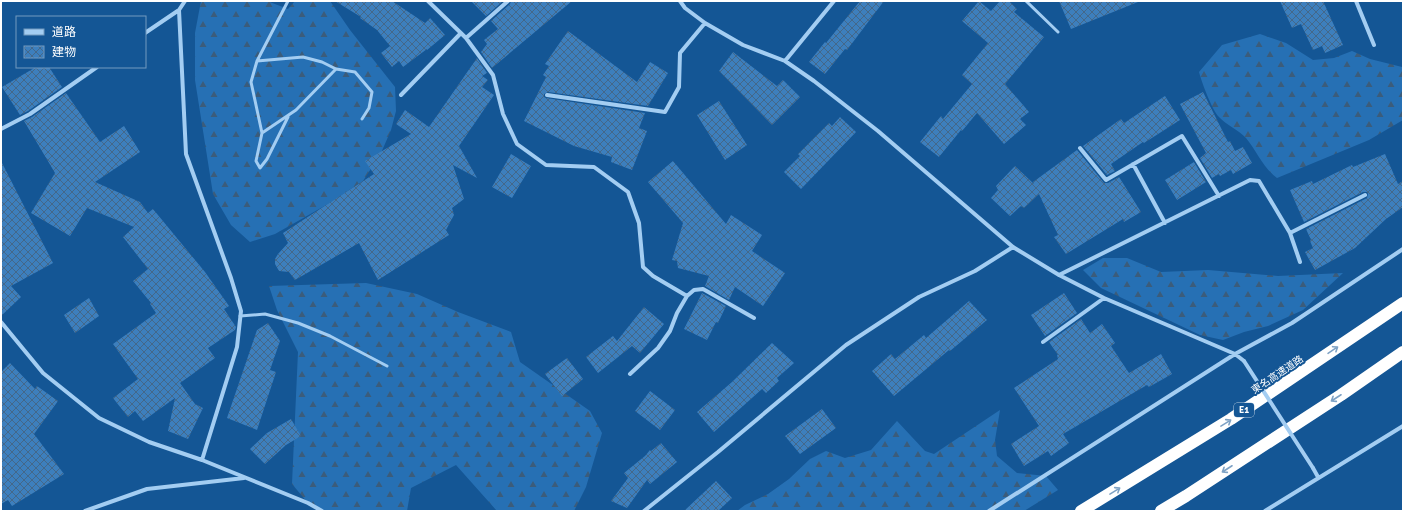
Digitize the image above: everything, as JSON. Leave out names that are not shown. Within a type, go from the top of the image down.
[{"type":"highway","name":"東名高速道路","points":[[1082,511],[1231,419],[1403,303]]},
{"type":"highway","points":[[1161,511],[1328,403],[1403,352]]},
{"type":"street","points":[[146,33],[179,10],[185,1]]},
{"type":"street","points":[[428,1],[466,38],[494,75],[503,114],[517,144],[546,166],[594,167],[628,192],[639,223],[643,267],[653,276],[687,296]]},
{"type":"street","points":[[466,38],[508,1]]},
{"type":"street","points":[[680,1],[685,8],[705,24],[742,45],[785,61],[814,81],[878,131],[1013,247],[1059,275],[1104,298],[1235,354],[1244,361],[1318,477]]},
{"type":"street","points":[[785,61],[834,1]]},
{"type":"street","points":[[1356,1],[1374,45]]},
{"type":"street","points":[[179,10],[186,154],[231,278],[241,311],[237,347],[202,460]]},
{"type":"street","points":[[547,95],[665,112],[678,87],[680,53],[705,24]]},
{"type":"street","points":[[401,95],[460,33]]},
{"type":"street","points":[[1,129],[30,114],[96,68]]},
{"type":"street","points":[[1080,148],[1106,180],[1182,136],[1219,196]]},
{"type":"street","points":[[1133,164],[1164,223]]},
{"type":"street","points":[[1059,275],[1250,180],[1259,181],[1290,233],[1300,262]]},
{"type":"street","points":[[1290,233],[1365,196]]},
{"type":"street","points":[[644,511],[718,452],[846,345],[919,297],[975,272],[1013,247]]},
{"type":"street","points":[[989,511],[1235,354],[1292,323],[1403,249]]},
{"type":"street","points":[[630,374],[658,348],[670,331],[677,313],[687,296],[694,290],[703,289],[754,318]]},
{"type":"street","points":[[1043,342],[1104,298]]},
{"type":"street","points":[[1,322],[43,373],[99,418],[150,442],[202,460],[308,503],[322,511]]},
{"type":"street","points":[[1265,511],[1403,426]]},
{"type":"street","points":[[85,511],[147,489],[244,478]]},
{"type":"lane","points":[[288,1],[257,61],[251,82],[262,133],[256,161],[260,168],[267,158],[288,115]]},
{"type":"lane","points":[[1026,1],[1058,32]]},
{"type":"lane","points":[[257,61],[303,57],[322,62],[336,69],[355,72],[372,92],[369,108],[362,119]]},
{"type":"lane","points":[[262,133],[296,110],[336,69]]},
{"type":"lane","points":[[240,316],[265,314],[298,323],[330,336],[386,366]]},
{"type":"green space","points":[[201,1],[267,1],[288,9],[295,1],[330,1],[350,30],[395,87],[396,111],[391,130],[381,153],[363,181],[328,204],[275,234],[250,242],[231,225],[213,194],[195,80],[195,33]]},
{"type":"green space","points":[[1260,34],[1286,43],[1313,60],[1334,58],[1352,51],[1370,59],[1402,67],[1403,120],[1369,140],[1277,178],[1264,164],[1246,138],[1216,114],[1202,83],[1199,72],[1222,45]]},
{"type":"green space","points":[[1103,258],[1127,258],[1161,272],[1208,270],[1278,276],[1343,273],[1303,310],[1268,326],[1244,332],[1223,340],[1200,335],[1101,288],[1083,270]]},
{"type":"green space","points":[[366,283],[417,294],[458,312],[511,332],[520,362],[590,411],[602,433],[586,487],[574,511],[497,511],[456,465],[411,488],[407,511],[322,511],[308,503],[292,484],[298,352],[277,310],[269,286]]},
{"type":"green space","points":[[1000,410],[995,440],[997,456],[1017,473],[1046,476],[1058,490],[1024,511],[737,511],[745,505],[768,494],[789,479],[810,459],[826,451],[845,458],[871,450],[897,421],[925,451],[934,454]]},
{"type":"building","points":[[335,1],[392,1],[425,23],[430,18],[445,35],[403,67],[399,61],[392,67],[381,53],[390,46],[377,30],[360,18],[361,17]]},
{"type":"building","points":[[471,1],[503,1],[486,16]]},
{"type":"building","points":[[511,1],[572,1],[492,68],[481,52],[487,44],[484,40],[498,29],[491,21],[510,4]]},
{"type":"building","points":[[860,1],[884,1],[847,50],[845,49],[825,74],[809,62]]},
{"type":"building","points":[[979,1],[991,11],[1000,1],[1009,1],[1017,9],[1014,12],[1044,37],[1005,84],[1029,112],[1020,119],[1026,125],[1004,144],[977,113],[939,157],[920,142],[941,116],[943,119],[972,84],[962,75],[988,43],[962,21]]},
{"type":"building","points":[[1059,1],[1138,1],[1138,2],[1071,29]]},
{"type":"building","points":[[1280,1],[1323,1],[1343,45],[1325,53],[1322,46],[1313,50],[1301,24],[1292,28]]},
{"type":"building","points":[[568,31],[637,82],[650,62],[668,73],[648,106],[548,92],[544,94],[544,97],[546,98],[645,113],[639,128],[647,131],[632,170],[611,162],[612,157],[574,146],[524,121],[546,77],[543,75],[549,66],[545,64]]},
{"type":"building","points":[[733,52],[777,86],[783,80],[800,97],[772,125],[719,71]]},
{"type":"building","points":[[477,58],[487,73],[482,76],[488,80],[482,87],[494,95],[459,146],[477,178],[453,165],[464,199],[452,208],[454,215],[446,230],[449,235],[378,280],[359,243],[295,280],[289,272],[279,271],[275,264],[275,259],[288,243],[283,233],[374,174],[365,161],[411,134],[396,124],[405,110],[429,127]]},
{"type":"building","points":[[34,68],[50,68],[62,87],[20,115],[2,87]]},
{"type":"building","points":[[1203,92],[1228,142],[1230,141],[1235,151],[1243,147],[1252,163],[1233,174],[1231,170],[1220,176],[1219,174],[1212,178],[1200,158],[1206,153],[1180,104]]},
{"type":"building","points":[[66,93],[100,142],[124,126],[140,152],[95,182],[140,202],[148,213],[153,209],[205,272],[229,306],[224,309],[236,327],[235,330],[208,348],[215,358],[180,383],[195,404],[203,408],[188,439],[168,431],[175,398],[143,421],[135,411],[128,417],[113,398],[138,379],[113,344],[156,313],[150,304],[151,303],[133,281],[148,269],[123,237],[134,227],[87,208],[70,236],[31,213],[55,173],[24,121]]},
{"type":"building","points":[[1165,96],[1180,120],[1144,143],[1143,142],[1111,164],[1115,171],[1107,175],[1083,146],[1121,119],[1124,123]]},
{"type":"building","points":[[719,101],[747,145],[725,160],[697,115]]},
{"type":"building","points":[[840,117],[856,132],[801,189],[784,172],[800,156],[798,154],[829,123],[832,126]]},
{"type":"building","points":[[1077,150],[1104,183],[1108,183],[1119,177],[1141,212],[1124,222],[1123,219],[1066,254],[1054,237],[1058,235],[1039,194],[1024,208],[1021,206],[1010,216],[991,198],[998,190],[996,186],[1015,166],[1034,184],[1033,182]]},
{"type":"building","points":[[511,154],[531,166],[512,198],[492,187]]},
{"type":"building","points":[[1385,154],[1398,184],[1403,181],[1403,207],[1386,219],[1355,248],[1315,270],[1305,252],[1313,248],[1306,229],[1367,198],[1368,194],[1367,192],[1363,192],[1304,222],[1290,190],[1312,181],[1313,184],[1352,165],[1353,167]]},
{"type":"building","points":[[1,161],[53,263],[11,286],[21,297],[1,316]]},
{"type":"building","points":[[673,161],[726,224],[731,215],[762,235],[752,251],[785,273],[763,306],[735,287],[729,300],[705,286],[709,276],[678,268],[677,261],[672,260],[683,223],[648,182]]},
{"type":"building","points":[[1194,162],[1206,182],[1177,200],[1165,180]]},
{"type":"building","points":[[702,293],[726,306],[718,323],[716,322],[707,340],[684,329]]},
{"type":"building","points":[[1064,293],[1077,313],[1045,336],[1031,315]]},
{"type":"building","points":[[89,298],[99,316],[75,333],[64,315]]},
{"type":"building","points":[[969,301],[987,320],[894,396],[872,371],[891,354],[895,359],[924,335],[926,338]]},
{"type":"building","points":[[644,307],[664,324],[640,353],[632,346],[598,373],[586,357],[613,336],[617,341]]},
{"type":"building","points":[[1081,319],[1090,333],[1102,324],[1115,343],[1111,346],[1129,373],[1161,354],[1172,374],[1149,387],[1147,385],[1063,434],[1069,443],[1051,456],[1048,451],[1024,466],[1011,444],[1039,426],[1014,388],[1058,359],[1058,355],[1049,342]]},
{"type":"building","points":[[268,323],[280,341],[270,370],[276,372],[257,430],[227,418],[257,330]]},
{"type":"building","points":[[772,343],[794,363],[777,378],[779,381],[766,393],[762,389],[714,432],[697,412],[732,382]]},
{"type":"building","points":[[567,358],[583,379],[562,396],[545,374]]},
{"type":"building","points":[[10,363],[35,389],[37,386],[58,401],[34,434],[64,474],[12,506],[8,500],[1,504],[1,372]]},
{"type":"building","points":[[650,391],[675,410],[660,430],[635,411]]},
{"type":"building","points":[[822,409],[836,428],[800,454],[785,436]]},
{"type":"building","points":[[291,419],[301,436],[286,445],[265,464],[250,449],[267,433]]},
{"type":"building","points":[[661,443],[677,462],[650,484],[647,480],[627,508],[611,501],[628,478],[624,473],[650,450],[651,451]]},
{"type":"building","points":[[716,481],[732,498],[718,511],[684,511]]}]
